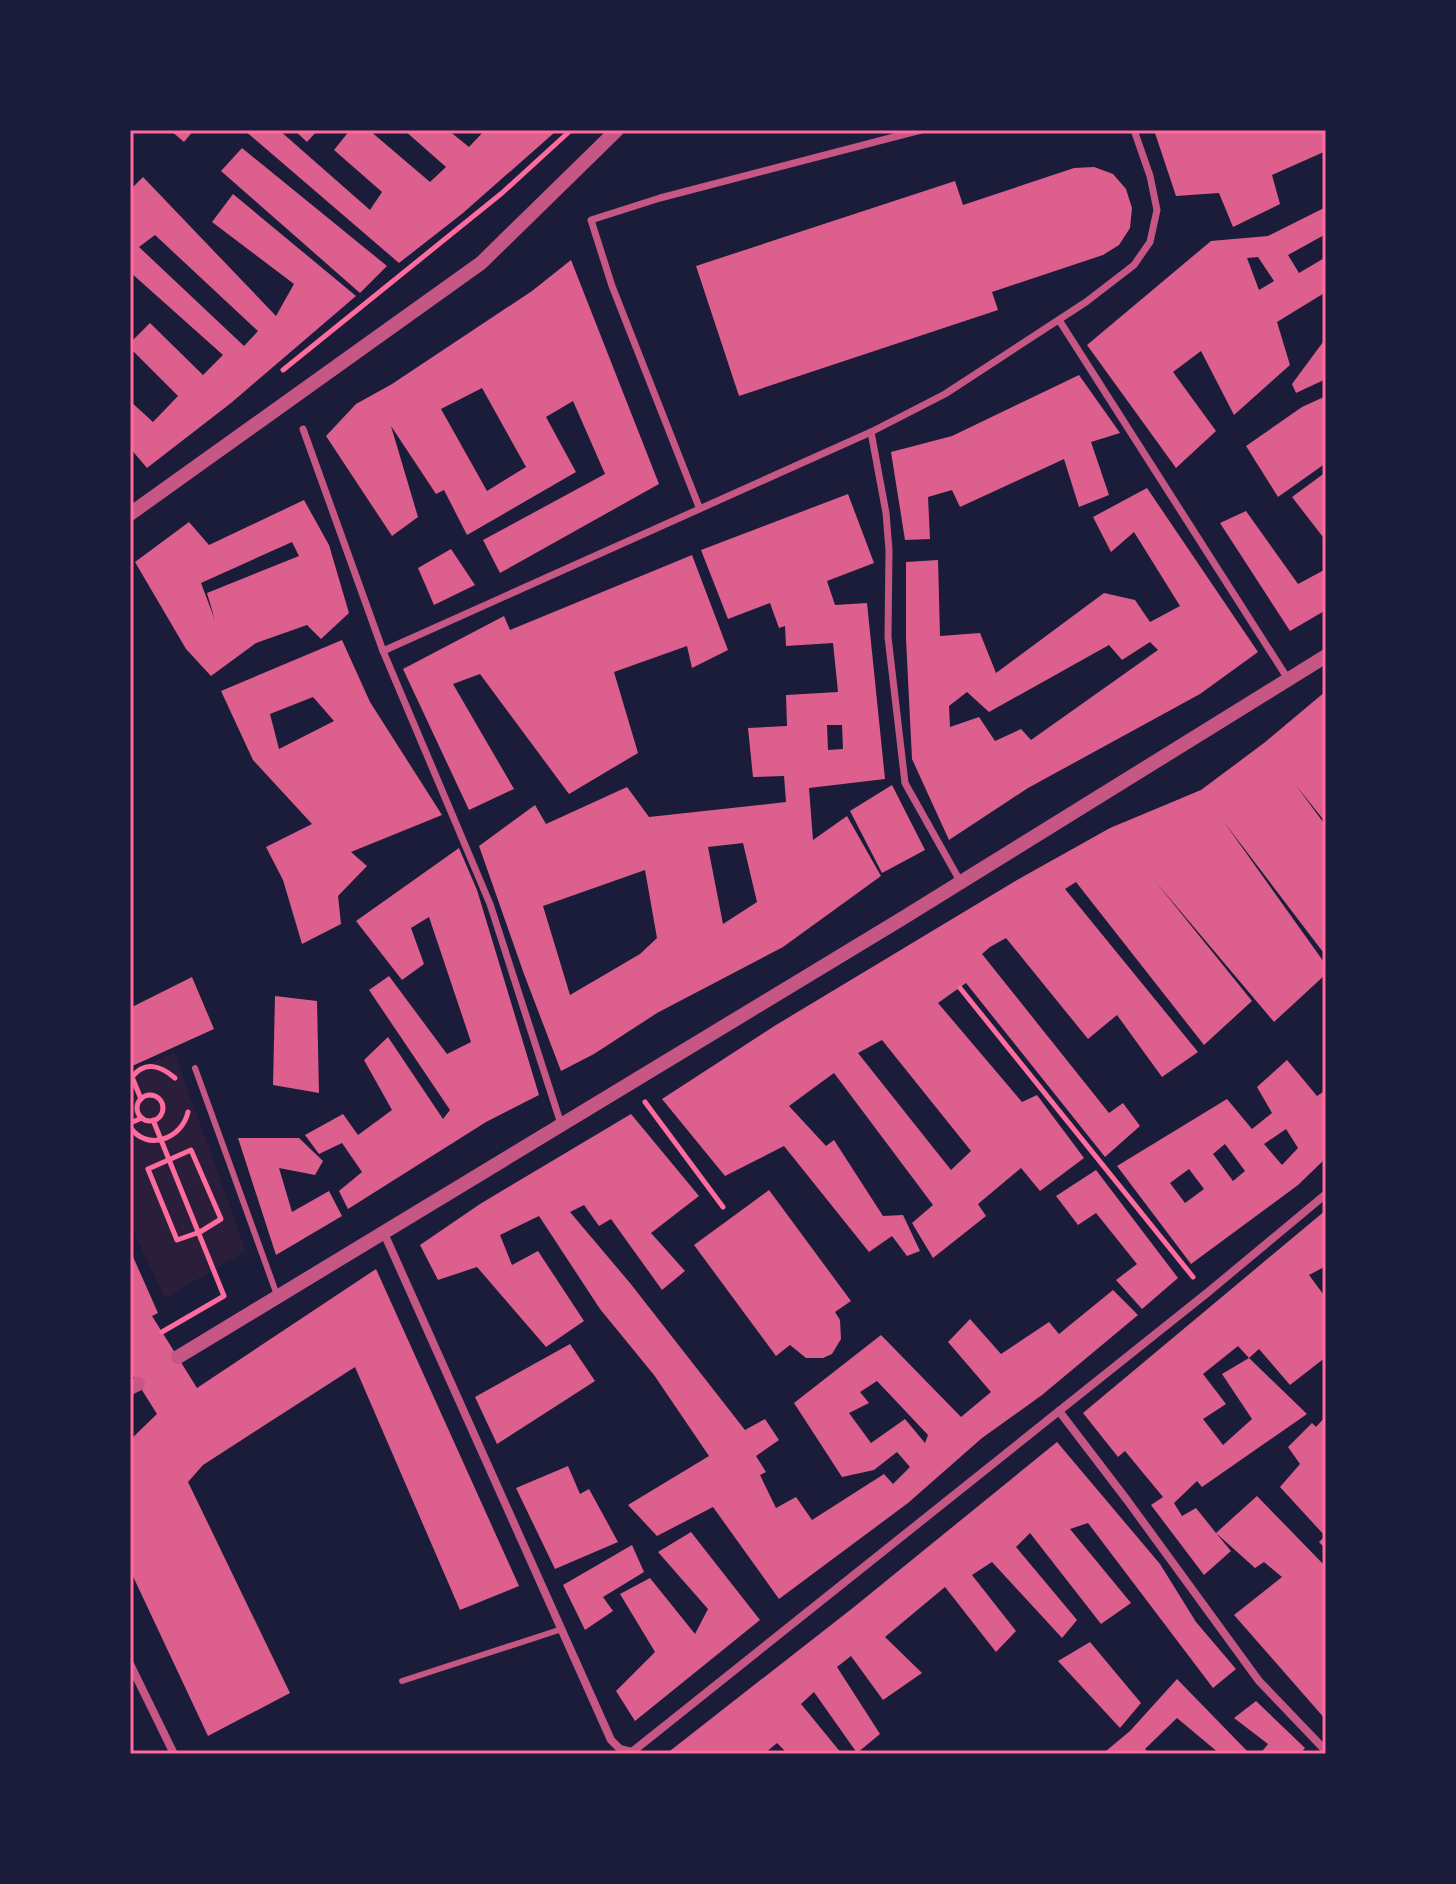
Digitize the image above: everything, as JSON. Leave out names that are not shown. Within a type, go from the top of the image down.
[{"type":"street","points":[[130,514],[481,263],[617,130]]},
{"type":"street","points":[[699,507],[612,286],[591,220],[660,198],[921,130]]},
{"type":"street","points":[[383,651],[871,432],[945,394],[1059,320],[1134,265],[1150,242],[1157,210],[1150,176],[1134,130]]},
{"type":"street","points":[[1059,320],[1288,679]]},
{"type":"street","points":[[303,429],[383,651],[490,904],[561,1124]]},
{"type":"street","points":[[871,432],[886,513],[889,550],[888,637],[905,783],[960,881]]},
{"type":"street","points":[[178,1357],[1326,656]]},
{"type":"street","points":[[383,1231],[611,1740],[620,1749],[632,1752],[1207,1293],[1326,1194]]},
{"type":"street","points":[[1059,1411],[1259,1681],[1326,1751]]},
{"type":"street","points":[[130,1664],[174,1754]]},
{"type":"lane","points":[[195,1068],[277,1295]]},
{"type":"lane","points":[[402,1681],[562,1629]]},
{"type":"path","points":[[280,372],[502,193],[571,130]]},
{"type":"path","points":[[960,988],[1207,1293]]},
{"type":"path","points":[[142,1118],[138,1106],[141,1099],[132,1077],[138,1069],[147,1066],[166,1070],[182,1083]]},
{"type":"path","points":[[630,1082],[723,1207]]},
{"type":"path","points":[[141,1099],[153,1095],[162,1103],[160,1116],[153,1120],[142,1118],[130,1125],[139,1137],[161,1141],[172,1136],[182,1126],[188,1109]]},
{"type":"path","points":[[153,1120],[224,1296],[162,1332]]},
{"type":"path","points":[[191,1150],[221,1219],[200,1232],[177,1240],[148,1169],[168,1158],[191,1150]]},
{"type":"shaded area","points":[[174,1052],[246,1251],[165,1298],[130,1224],[130,1072]]},
{"type":"building","points":[[170,130],[194,130],[184,142]]},
{"type":"building","points":[[244,130],[279,130],[370,210],[382,192],[334,150],[350,130],[369,130],[430,182],[446,167],[404,130],[448,130],[469,147],[485,130],[555,132],[463,213],[399,263]]},
{"type":"building","points":[[294,130],[318,130],[307,142]]},
{"type":"building","points":[[1154,130],[1326,130],[1326,151],[1272,175],[1280,204],[1233,227],[1219,193],[1176,196]]},
{"type":"building","points":[[242,148],[387,266],[360,293],[221,171]]},
{"type":"building","points":[[1094,167],[1113,174],[1126,189],[1132,208],[1130,228],[1119,245],[1103,255],[992,292],[998,310],[739,396],[696,266],[955,181],[963,205],[1074,168]]},
{"type":"building","points":[[143,177],[276,316],[294,284],[212,222],[233,194],[356,296],[231,403],[147,468],[130,448],[130,401],[153,422],[178,396],[130,348],[130,343],[150,323],[203,375],[223,355],[130,272],[130,190]],"holes":[[[155,235],[258,331],[244,346],[139,247]]]},
{"type":"building","points":[[1326,207],[1326,234],[1288,255],[1299,273],[1326,257],[1326,292],[1277,322],[1290,365],[1234,415],[1201,351],[1173,372],[1216,431],[1176,468],[1087,345],[1211,241],[1268,236]],"holes":[[[1258,257],[1274,281],[1259,290],[1247,258]]]},
{"type":"building","points":[[571,260],[659,484],[500,573],[483,540],[605,474],[573,401],[546,417],[576,472],[467,535],[444,490],[436,494],[391,426],[418,517],[392,536],[326,436],[356,404],[392,384],[532,291]],"holes":[[[482,388],[526,467],[487,491],[441,409]]]},
{"type":"building","points":[[1326,338],[1326,379],[1296,393],[1292,384]]},
{"type":"building","points":[[1079,375],[1120,433],[1091,442],[1109,495],[1079,507],[1064,459],[960,507],[952,490],[928,497],[930,539],[905,540],[891,452],[952,436]]},
{"type":"building","points":[[1326,396],[1326,463],[1278,497],[1246,446],[1302,407]]},
{"type":"building","points":[[1326,472],[1326,541],[1292,497]]},
{"type":"building","points":[[1147,488],[1258,652],[1200,694],[1028,788],[949,840],[912,759],[906,562],[938,560],[940,636],[980,633],[996,673],[1104,593],[1135,600],[1150,622],[1180,606],[1134,532],[1111,552],[1093,517]],"holes":[[[1150,642],[1158,650],[1031,740],[1021,729],[995,741],[979,717],[950,727],[949,706],[967,692],[989,712],[1109,645],[1122,660]]]},
{"type":"building","points":[[848,494],[874,563],[827,581],[835,605],[867,603],[885,779],[809,788],[813,840],[847,816],[881,876],[783,947],[657,1013],[594,1054],[561,1071],[479,846],[535,805],[546,824],[627,787],[649,817],[786,802],[784,776],[753,777],[748,728],[787,726],[786,695],[838,692],[833,643],[786,646],[785,626],[779,628],[770,603],[728,619],[701,550]],"holes":[[[827,725],[842,725],[843,749],[828,750]],[[743,843],[757,902],[723,924],[708,847]],[[645,870],[657,938],[640,954],[570,995],[543,906]]]},
{"type":"building","points":[[304,500],[329,545],[349,613],[321,639],[307,625],[256,643],[211,676],[186,649],[135,562],[189,522],[209,545]],"holes":[[[292,542],[299,556],[207,593],[215,620],[201,583]]]},
{"type":"building","points":[[1246,511],[1298,584],[1326,569],[1326,610],[1290,631],[1220,523]]},
{"type":"building","points":[[451,549],[475,585],[434,605],[418,568]]},
{"type":"building","points":[[692,555],[728,650],[692,668],[687,646],[614,672],[638,753],[569,794],[480,674],[453,684],[514,789],[469,810],[403,669],[504,616],[510,630]]},
{"type":"building","points":[[342,640],[370,702],[442,815],[351,852],[367,866],[338,896],[341,924],[302,944],[283,880],[266,847],[312,824],[253,760],[221,691]],"holes":[[[313,697],[334,721],[279,749],[270,714]]]},
{"type":"building","points":[[1326,691],[1326,823],[1295,784],[1326,826],[1326,956],[1224,822],[1326,965],[1326,974],[1274,1022],[1155,881],[1252,1001],[1204,1045],[1076,882],[1065,889],[1198,1052],[1162,1077],[1117,1015],[1088,1039],[1006,938],[982,954],[1109,1113],[1123,1103],[1140,1126],[1105,1157],[966,983],[938,1003],[1022,1102],[1037,1095],[1084,1158],[1040,1191],[1021,1168],[978,1204],[986,1216],[933,1258],[912,1223],[933,1205],[834,1073],[789,1106],[826,1146],[834,1140],[883,1216],[903,1215],[920,1251],[907,1256],[892,1236],[869,1252],[784,1146],[725,1176],[662,1099],[776,1025],[1017,880],[1110,828],[1201,790]],"holes":[[[882,1040],[971,1151],[951,1170],[858,1053]]]},
{"type":"building","points":[[892,785],[925,850],[882,873],[850,811]]},
{"type":"building","points":[[459,848],[477,890],[539,1095],[486,1122],[348,1209],[339,1191],[362,1172],[342,1143],[319,1154],[305,1135],[343,1114],[358,1135],[392,1110],[364,1060],[388,1037],[443,1119],[450,1110],[369,990],[389,976],[447,1054],[471,1042],[429,917],[411,928],[424,964],[402,980],[356,921]]},
{"type":"building","points":[[192,977],[214,1029],[130,1067],[130,1008]]},
{"type":"building","points":[[275,996],[317,1001],[319,1093],[273,1085]]},
{"type":"building","points":[[1287,1060],[1317,1096],[1326,1090],[1326,1158],[1298,1185],[1191,1264],[1117,1166],[1227,1099],[1252,1129],[1272,1113],[1257,1087]],"holes":[[[1286,1129],[1298,1148],[1282,1165],[1264,1144]],[[1225,1144],[1245,1171],[1233,1181],[1213,1154]],[[1189,1169],[1204,1189],[1185,1203],[1170,1183]]]},
{"type":"building","points":[[631,1114],[699,1196],[651,1233],[685,1271],[662,1290],[611,1219],[599,1226],[584,1205],[570,1212],[745,1430],[765,1419],[779,1440],[756,1456],[766,1472],[760,1475],[776,1508],[796,1497],[812,1520],[884,1474],[893,1484],[910,1467],[897,1452],[874,1470],[842,1477],[794,1403],[881,1335],[961,1417],[991,1392],[948,1342],[970,1319],[1001,1354],[1049,1322],[1059,1334],[1113,1290],[1138,1315],[1042,1395],[982,1438],[908,1503],[779,1599],[713,1507],[657,1536],[628,1505],[709,1456],[654,1375],[600,1309],[539,1216],[500,1235],[512,1265],[538,1251],[584,1321],[546,1347],[477,1267],[438,1280],[420,1245],[480,1204]],"holes":[[[877,1381],[928,1435],[925,1443],[905,1419],[871,1443],[849,1413],[869,1403],[860,1392]]]},
{"type":"building","points":[[238,1138],[299,1138],[323,1161],[315,1175],[279,1168],[292,1212],[329,1191],[342,1216],[276,1255]]},
{"type":"building","points":[[1096,1170],[1178,1278],[1142,1309],[1116,1280],[1137,1264],[1096,1213],[1078,1225],[1056,1196]]},
{"type":"building","points":[[769,1190],[851,1301],[835,1312],[840,1320],[841,1339],[832,1354],[823,1358],[806,1358],[790,1345],[776,1356],[694,1245]]},
{"type":"building","points":[[1326,1210],[1326,1266],[1309,1275],[1326,1298],[1326,1357],[1290,1385],[1259,1349],[1249,1358],[1307,1414],[1202,1487],[1197,1481],[1174,1503],[1182,1516],[1196,1508],[1231,1551],[1204,1575],[1151,1505],[1163,1497],[1125,1451],[1118,1457],[1083,1413]],"holes":[[[1238,1346],[1249,1358],[1222,1374],[1252,1419],[1223,1445],[1203,1419],[1226,1404],[1203,1374]]]},
{"type":"building","points":[[130,1250],[158,1313],[152,1316],[197,1388],[376,1269],[519,1586],[460,1610],[355,1367],[203,1465],[188,1482],[290,1693],[208,1736],[130,1570],[130,1440],[157,1414],[130,1371]]},
{"type":"building","points":[[570,1344],[595,1381],[497,1444],[475,1397]]},
{"type":"building","points":[[1326,1416],[1326,1549],[1319,1542],[1325,1536],[1280,1487],[1300,1464],[1288,1447],[1312,1423],[1316,1427]]},
{"type":"building","points":[[1057,1442],[1160,1564],[1196,1622],[1236,1669],[1213,1688],[1088,1523],[1070,1529],[1131,1603],[1101,1624],[1030,1533],[1016,1547],[1077,1620],[1062,1638],[992,1562],[972,1575],[1016,1631],[996,1652],[945,1587],[885,1637],[922,1673],[883,1700],[851,1656],[837,1667],[880,1734],[857,1753],[814,1692],[801,1704],[842,1754],[788,1754],[777,1743],[764,1754],[666,1754],[854,1607]]},
{"type":"building","points":[[568,1466],[580,1494],[589,1489],[618,1542],[555,1569],[516,1488]]},
{"type":"building","points":[[1257,1496],[1326,1567],[1326,1720],[1234,1615],[1282,1577],[1264,1562],[1255,1568],[1216,1533]]},
{"type":"building","points":[[691,1532],[760,1620],[635,1721],[616,1691],[655,1652],[620,1594],[650,1578],[695,1634],[708,1609],[658,1552]]},
{"type":"building","points":[[632,1545],[644,1572],[603,1597],[613,1611],[585,1630],[563,1585]]},
{"type":"building","points":[[1090,1642],[1141,1703],[1120,1728],[1058,1661]]},
{"type":"building","points":[[1177,1679],[1250,1754],[1220,1754],[1177,1718],[1145,1749],[1150,1754],[1109,1754],[1106,1751],[1130,1731]]},
{"type":"building","points":[[1256,1701],[1305,1748],[1300,1754],[1260,1754],[1268,1744],[1234,1718]]}]
